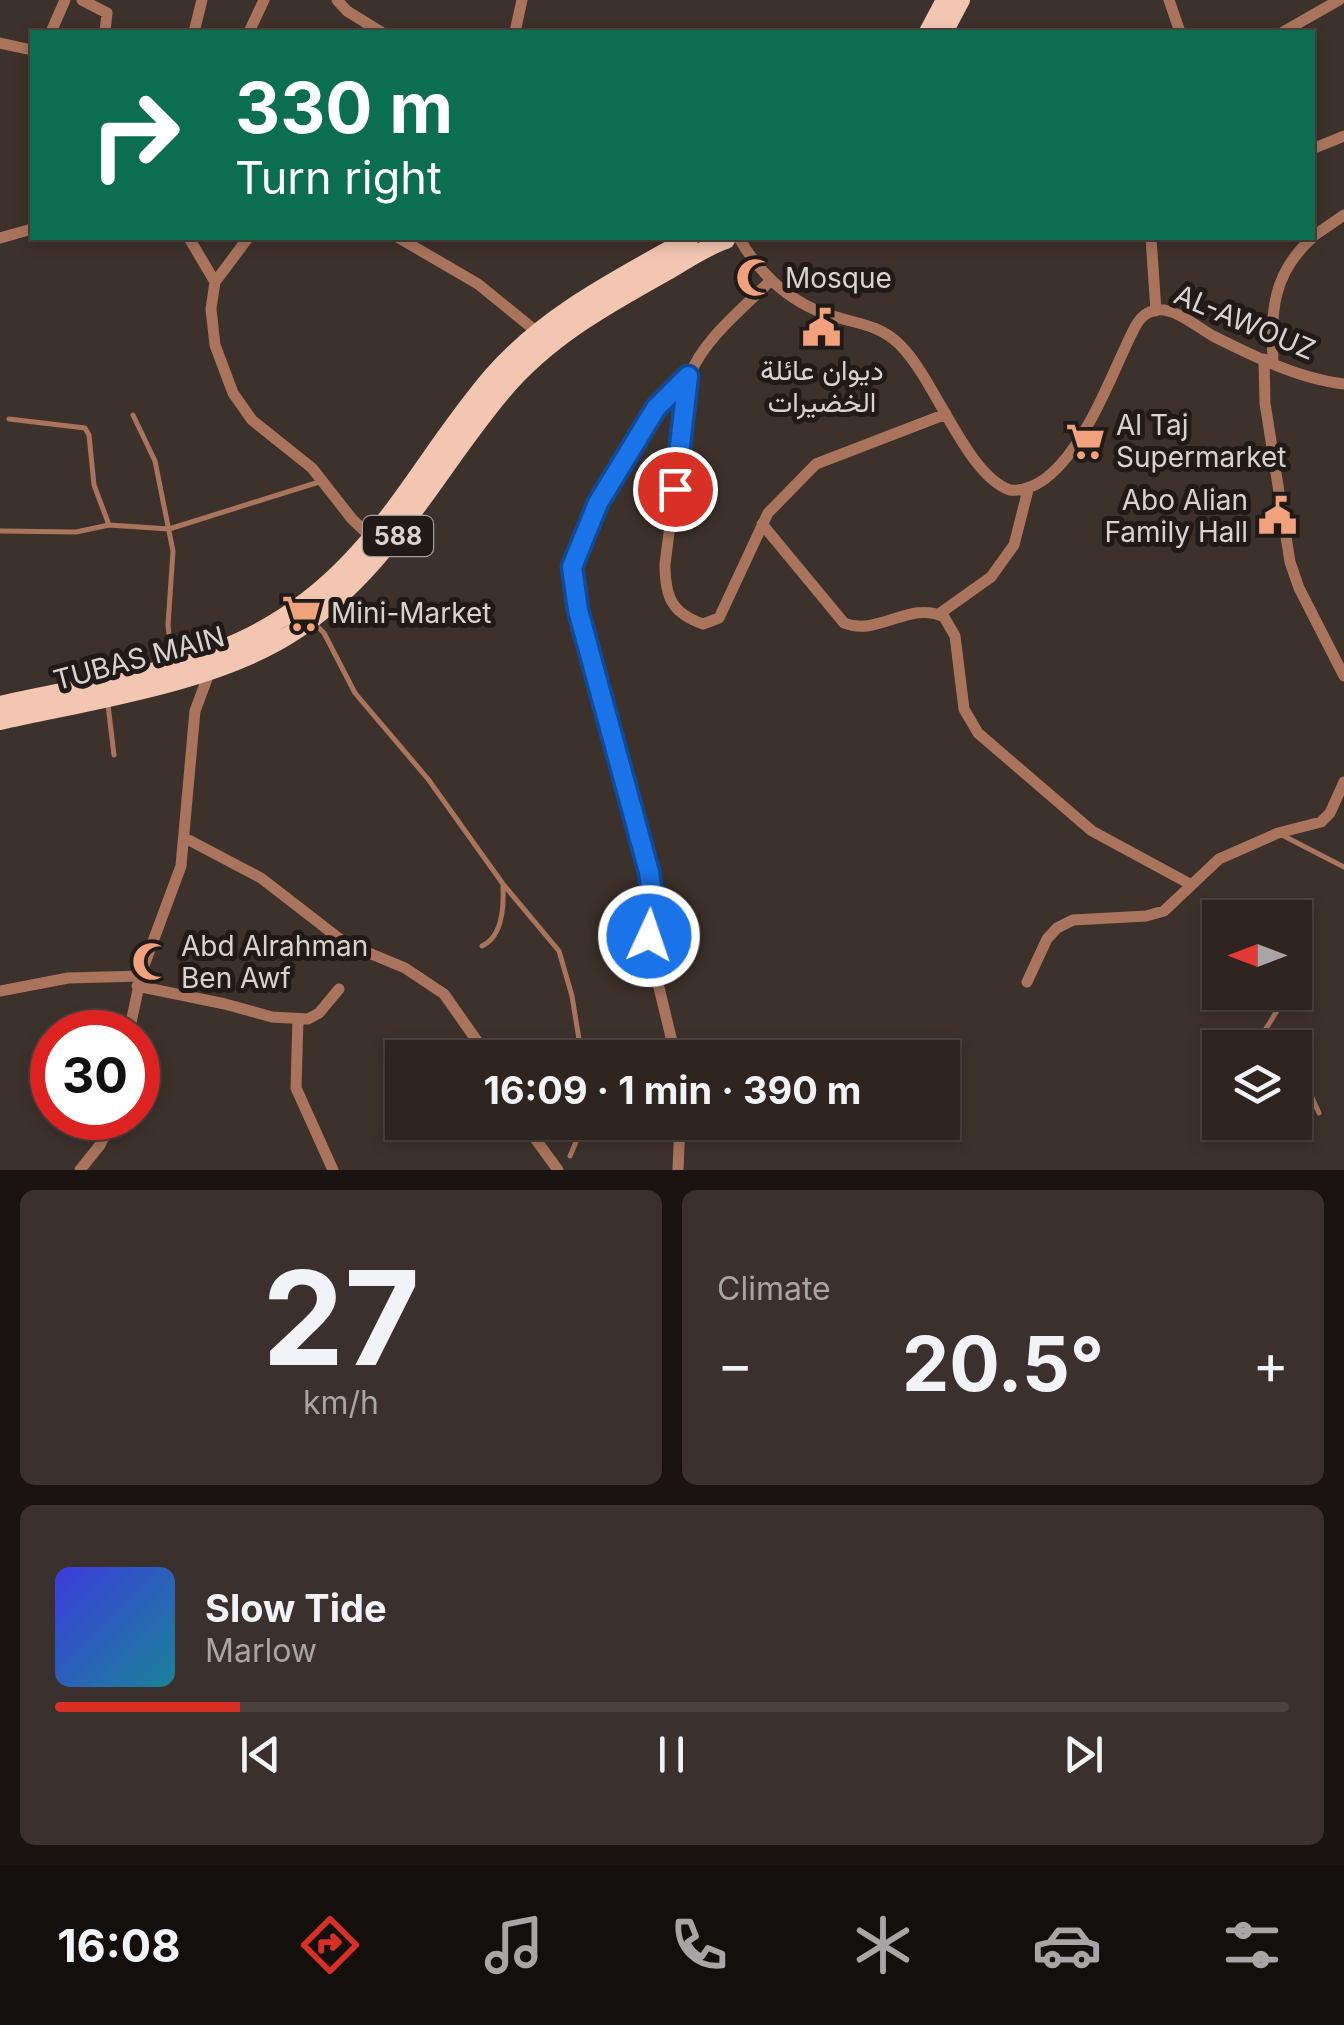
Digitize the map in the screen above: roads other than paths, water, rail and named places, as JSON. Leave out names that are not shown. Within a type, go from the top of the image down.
[{"type":"main road","points":[[929,30],[945,0]]},
{"type":"main road","points":[[945,30],[960,0]]},
{"type":"main road","name":"TUBAS MAIN","points":[[0,721],[106,697],[210,662],[264,650],[311,620],[350,588],[454,424],[536,332],[588,295],[686,240]]},
{"type":"main road","name":"TUBAS MAIN","points":[[0,704],[171,664],[210,662],[300,606],[378,545],[504,390],[552,343],[600,309],[727,240]]},
{"type":"street","points":[[52,30],[64,0]]},
{"type":"street","points":[[82,0],[107,13],[105,30]]},
{"type":"street","points":[[194,30],[202,0]]},
{"type":"street","points":[[249,30],[264,0]]},
{"type":"street","points":[[337,0],[348,12],[378,30]]},
{"type":"street","points":[[515,30],[522,0]]},
{"type":"street","points":[[1169,0],[1179,30]]},
{"type":"street","points":[[1287,30],[1339,0]]},
{"type":"street","points":[[0,43],[30,50]]},
{"type":"street","points":[[1315,149],[1344,136]]},
{"type":"street","points":[[1315,235],[1344,215]]},
{"type":"street","points":[[0,238],[30,230]]},
{"type":"street","points":[[189,240],[216,282]]},
{"type":"street","points":[[247,240],[216,282],[211,309],[215,345],[234,392],[252,420],[302,459],[378,545]]},
{"type":"street","points":[[401,240],[478,284],[536,332]]},
{"type":"street","points":[[733,240],[771,280],[821,312],[874,326],[896,340],[992,480],[1010,490],[1028,490],[1014,545],[991,577],[939,614]]},
{"type":"street","points":[[1151,240],[1156,310]]},
{"type":"street","points":[[1309,240],[1290,258],[1277,290],[1265,403],[1290,562],[1344,676]]},
{"type":"street","points":[[771,280],[710,342],[688,376],[665,564],[665,589],[674,609],[703,624],[719,618],[762,524],[786,491],[822,460],[946,414]]},
{"type":"street","name":"AL-AWOUZ","points":[[1028,490],[1054,474],[1075,449],[1134,328],[1142,316],[1156,310],[1178,316],[1322,381],[1344,384]]},
{"type":"street","points":[[672,1040],[649,946],[653,900],[649,872],[578,610],[572,567],[598,503],[656,408],[688,376]]},
{"type":"street","points":[[762,524],[844,623],[859,627],[920,611],[939,614],[952,627],[964,709],[978,733],[1092,831],[1190,884]]},
{"type":"street","points":[[134,1010],[139,981],[178,878],[195,711],[210,662]]},
{"type":"street","points":[[1027,982],[1046,939],[1064,924],[1073,920],[1156,914],[1177,902],[1190,884],[1218,859],[1278,833],[1314,825],[1326,818],[1344,782]]},
{"type":"street","points":[[185,838],[260,878],[345,943],[405,968],[444,994],[476,1040]]},
{"type":"street","points":[[0,991],[68,978],[139,981],[272,1018],[308,1019],[319,1013],[339,989]]},
{"type":"street","points":[[298,1019],[296,1088],[333,1170]]},
{"type":"street","points":[[82,1169],[102,1140]]},
{"type":"street","points":[[536,1140],[558,1170]]},
{"type":"street","points":[[678,1170],[679,1140]]},
{"type":"lane","points":[[133,415],[155,461],[173,551],[168,625],[171,664]]},
{"type":"lane","points":[[9,419],[85,428],[90,435],[94,485],[110,525]]},
{"type":"lane","points":[[0,531],[76,532],[110,525],[169,529],[322,481]]},
{"type":"lane","points":[[311,620],[324,632],[355,694],[428,779],[503,884],[559,951],[579,1040]]},
{"type":"lane","points":[[106,697],[114,754]]},
{"type":"lane","points":[[1278,833],[1344,866]]},
{"type":"lane","points":[[482,946],[494,941],[498,931],[503,884]]},
{"type":"lane","points":[[1312,1099],[1319,1113]]},
{"type":"lane","points":[[570,1156],[577,1140]]},
{"type":"place","name":"Mosque","points":[[755,278]]},
{"type":"place","name":"ديوان عائلة الخضيرات","points":[[822,328]]},
{"type":"place","name":"Al Taj Supermarket","points":[[1086,441]]},
{"type":"place","name":"Abo Alian Family Hall","points":[[1278,516]]},
{"type":"place","name":"Mini-Market","points":[[301,613]]},
{"type":"place","name":"Abd Alrahman Ben Awf","points":[[151,962]]}]
